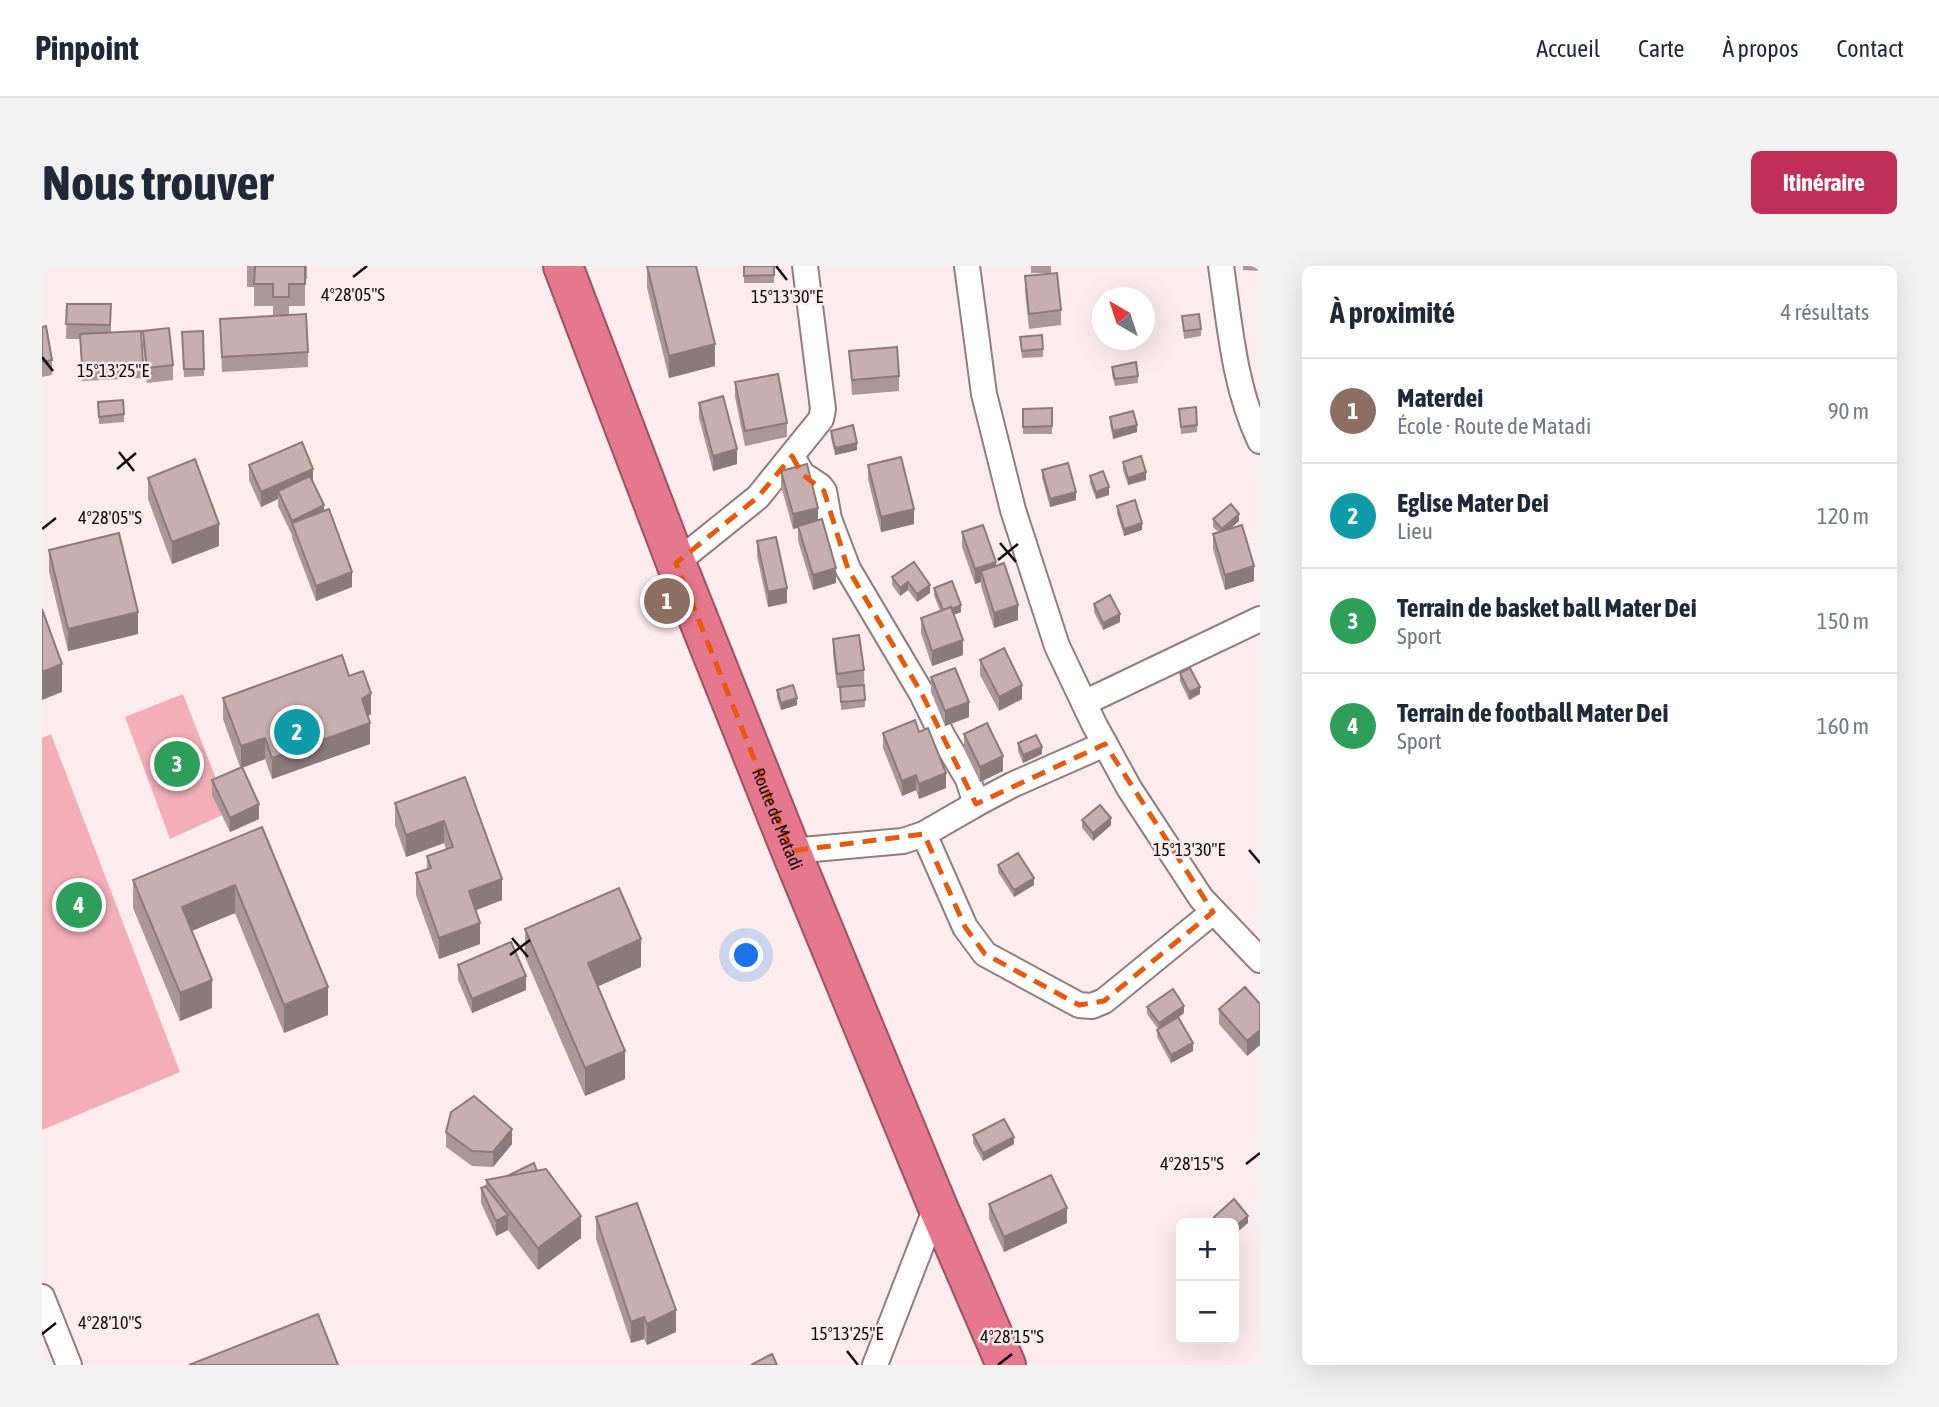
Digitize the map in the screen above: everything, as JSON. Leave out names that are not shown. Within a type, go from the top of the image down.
[{"type":"highway","name":"Route de Matadi","points":[[563,266],[676,562],[791,851],[1006,1365]]},
{"type":"street","points":[[676,562],[758,497],[817,427],[823,409],[805,266]]},
{"type":"street","points":[[967,266],[984,394],[1013,510],[1057,646],[1129,788],[1201,898],[1260,960]]},
{"type":"street","points":[[1221,266],[1235,363],[1244,403],[1260,441]]},
{"type":"street","points":[[792,456],[802,474],[824,491],[832,528],[848,569],[922,694],[968,779],[976,804]]},
{"type":"street","points":[[1084,703],[1260,619]]},
{"type":"street","points":[[791,851],[903,841],[925,834],[1012,785],[1105,744]]},
{"type":"street","points":[[925,834],[965,927],[985,954],[1079,1005],[1092,1006],[1104,1001],[1213,912]]},
{"type":"street","points":[[875,1365],[937,1205]]},
{"type":"street","points":[[42,1297],[69,1365]]},
{"type":"highlighted area","points":[[792,456],[802,474],[824,491],[848,569],[922,694],[976,804],[1105,744],[1213,912],[1104,1001],[1079,1005],[985,954],[965,927],[924,834],[791,851],[676,563],[758,497]]},
{"type":"shaded area","points":[[183,694],[229,812],[170,839],[125,717]]},
{"type":"shaded area","points":[[51,734],[180,1072],[42,1130],[42,738]]},
{"type":"building","points":[[255,266],[305,266],[305,284],[289,284],[289,297],[273,297],[273,284],[254,284]]},
{"type":"building","points":[[647,266],[696,266],[715,344],[669,356]]},
{"type":"building","points":[[744,266],[774,266],[774,275],[744,276]]},
{"type":"building","points":[[1057,273],[1061,310],[1029,314],[1025,276]]},
{"type":"building","points":[[67,304],[111,304],[110,325],[66,324]]},
{"type":"building","points":[[306,314],[308,352],[222,357],[220,319]]},
{"type":"building","points":[[1199,314],[1201,329],[1184,331],[1182,316]]},
{"type":"building","points":[[46,326],[52,360],[42,362],[42,327]]},
{"type":"building","points":[[169,328],[173,365],[147,368],[143,331]]},
{"type":"building","points":[[141,331],[143,363],[82,366],[80,334]]},
{"type":"building","points":[[203,331],[204,369],[184,369],[182,332]]},
{"type":"building","points":[[1042,335],[1043,349],[1022,351],[1020,337]]},
{"type":"building","points":[[897,347],[899,376],[852,380],[849,351]]},
{"type":"building","points":[[1136,362],[1138,376],[1115,379],[1112,367]]},
{"type":"building","points":[[778,374],[787,423],[745,431],[735,382]]},
{"type":"building","points":[[723,396],[737,449],[713,456],[699,403]]},
{"type":"building","points":[[123,400],[124,414],[99,417],[98,402]]},
{"type":"building","points":[[1196,407],[1197,425],[1181,427],[1179,409]]},
{"type":"building","points":[[1052,408],[1052,426],[1023,427],[1023,409]]},
{"type":"building","points":[[1133,411],[1137,425],[1113,431],[1110,417]]},
{"type":"building","points":[[853,425],[857,443],[835,448],[831,431]]},
{"type":"building","points":[[302,442],[313,469],[261,492],[249,465]]},
{"type":"building","points":[[1141,456],[1146,472],[1128,478],[1123,462]]},
{"type":"building","points":[[901,457],[914,509],[881,517],[868,465]]},
{"type":"building","points":[[195,459],[219,524],[172,542],[148,478]]},
{"type":"building","points":[[1068,463],[1076,492],[1050,499],[1042,470]]},
{"type":"building","points":[[807,464],[818,508],[793,514],[781,471]]},
{"type":"building","points":[[1103,471],[1109,487],[1096,492],[1090,476]]},
{"type":"building","points":[[310,476],[324,505],[292,521],[278,491]]},
{"type":"building","points":[[1135,500],[1142,523],[1124,529],[1117,506]]},
{"type":"building","points":[[1231,504],[1239,514],[1222,529],[1213,519]]},
{"type":"building","points":[[329,509],[352,572],[316,586],[292,523]]},
{"type":"building","points":[[822,519],[836,568],[813,575],[798,526]]},
{"type":"building","points":[[983,525],[996,562],[975,569],[962,532]]},
{"type":"building","points":[[1242,525],[1254,566],[1225,575],[1213,534]]},
{"type":"building","points":[[119,533],[138,612],[68,629],[49,550]]},
{"type":"building","points":[[776,537],[787,588],[768,592],[757,541]]},
{"type":"building","points":[[914,562],[930,585],[917,594],[908,582],[900,588],[892,577]]},
{"type":"building","points":[[1004,563],[1018,605],[994,613],[981,571]]},
{"type":"building","points":[[952,581],[961,605],[943,610],[934,588]]},
{"type":"building","points":[[1110,595],[1120,614],[1103,623],[1094,604]]},
{"type":"building","points":[[951,607],[963,640],[932,651],[921,618]]},
{"type":"building","points":[[42,609],[62,664],[42,672]]},
{"type":"building","points":[[859,635],[864,670],[837,674],[833,639]]},
{"type":"building","points":[[1004,648],[1022,685],[999,697],[980,660]]},
{"type":"building","points":[[342,655],[349,676],[363,671],[371,693],[362,699],[370,723],[272,758],[265,738],[241,746],[223,698]]},
{"type":"building","points":[[955,668],[969,702],[945,711],[931,677]]},
{"type":"building","points":[[1190,668],[1200,687],[1189,692],[1180,673]]},
{"type":"building","points":[[793,685],[797,698],[781,703],[777,690]]},
{"type":"building","points":[[864,685],[865,700],[841,702],[840,687]]},
{"type":"building","points":[[915,720],[919,732],[928,728],[946,773],[919,784],[916,775],[902,781],[883,733]]},
{"type":"building","points":[[987,723],[1003,756],[980,767],[964,734]]},
{"type":"building","points":[[1036,735],[1042,747],[1023,755],[1018,743]]},
{"type":"building","points":[[242,767],[259,804],[230,818],[212,780]]},
{"type":"building","points":[[465,777],[502,879],[469,891],[480,923],[439,938],[416,873],[431,868],[427,856],[453,847],[444,821],[406,835],[395,803]]},
{"type":"building","points":[[1100,805],[1111,818],[1093,833],[1082,820]]},
{"type":"building","points":[[262,827],[328,987],[284,1005],[235,885],[182,907],[212,980],[180,993],[133,880]]},
{"type":"building","points":[[1018,853],[1034,878],[1014,890],[998,865]]},
{"type":"building","points":[[619,888],[641,939],[588,963],[625,1051],[585,1068],[525,929]]},
{"type":"building","points":[[511,942],[526,976],[472,999],[458,965]]},
{"type":"building","points":[[1245,987],[1260,1004],[1260,1030],[1247,1041],[1219,1009]]},
{"type":"building","points":[[1173,989],[1184,1006],[1159,1023],[1147,1007]]},
{"type":"building","points":[[1178,1017],[1193,1043],[1171,1055],[1157,1030]]},
{"type":"building","points":[[474,1096],[512,1129],[493,1152],[472,1151],[446,1132],[451,1112]]},
{"type":"building","points":[[1004,1119],[1014,1137],[983,1153],[973,1135]]},
{"type":"building","points":[[534,1163],[537,1171],[505,1177]]},
{"type":"building","points":[[546,1169],[581,1216],[538,1248],[486,1180]]},
{"type":"building","points":[[1051,1175],[1067,1208],[1004,1237],[989,1204]]},
{"type":"building","points":[[486,1186],[508,1215],[496,1221],[481,1188]]},
{"type":"building","points":[[1234,1199],[1248,1216],[1239,1224],[1239,1218],[1214,1217]]},
{"type":"building","points":[[637,1203],[676,1310],[647,1324],[644,1317],[631,1322],[596,1217]]},
{"type":"building","points":[[318,1314],[338,1365],[189,1365]]},
{"type":"building","points":[[772,1354],[777,1365],[751,1365]]},
{"type":"place","name":"Materdei","points":[[667,601]]},
{"type":"place","name":"Eglise Mater Dei","points":[[297,732]]},
{"type":"place","name":"Terrain de basket ball Mater Dei","points":[[177,764]]},
{"type":"place","name":"Terrain de football Mater Dei","points":[[79,905]]}]
